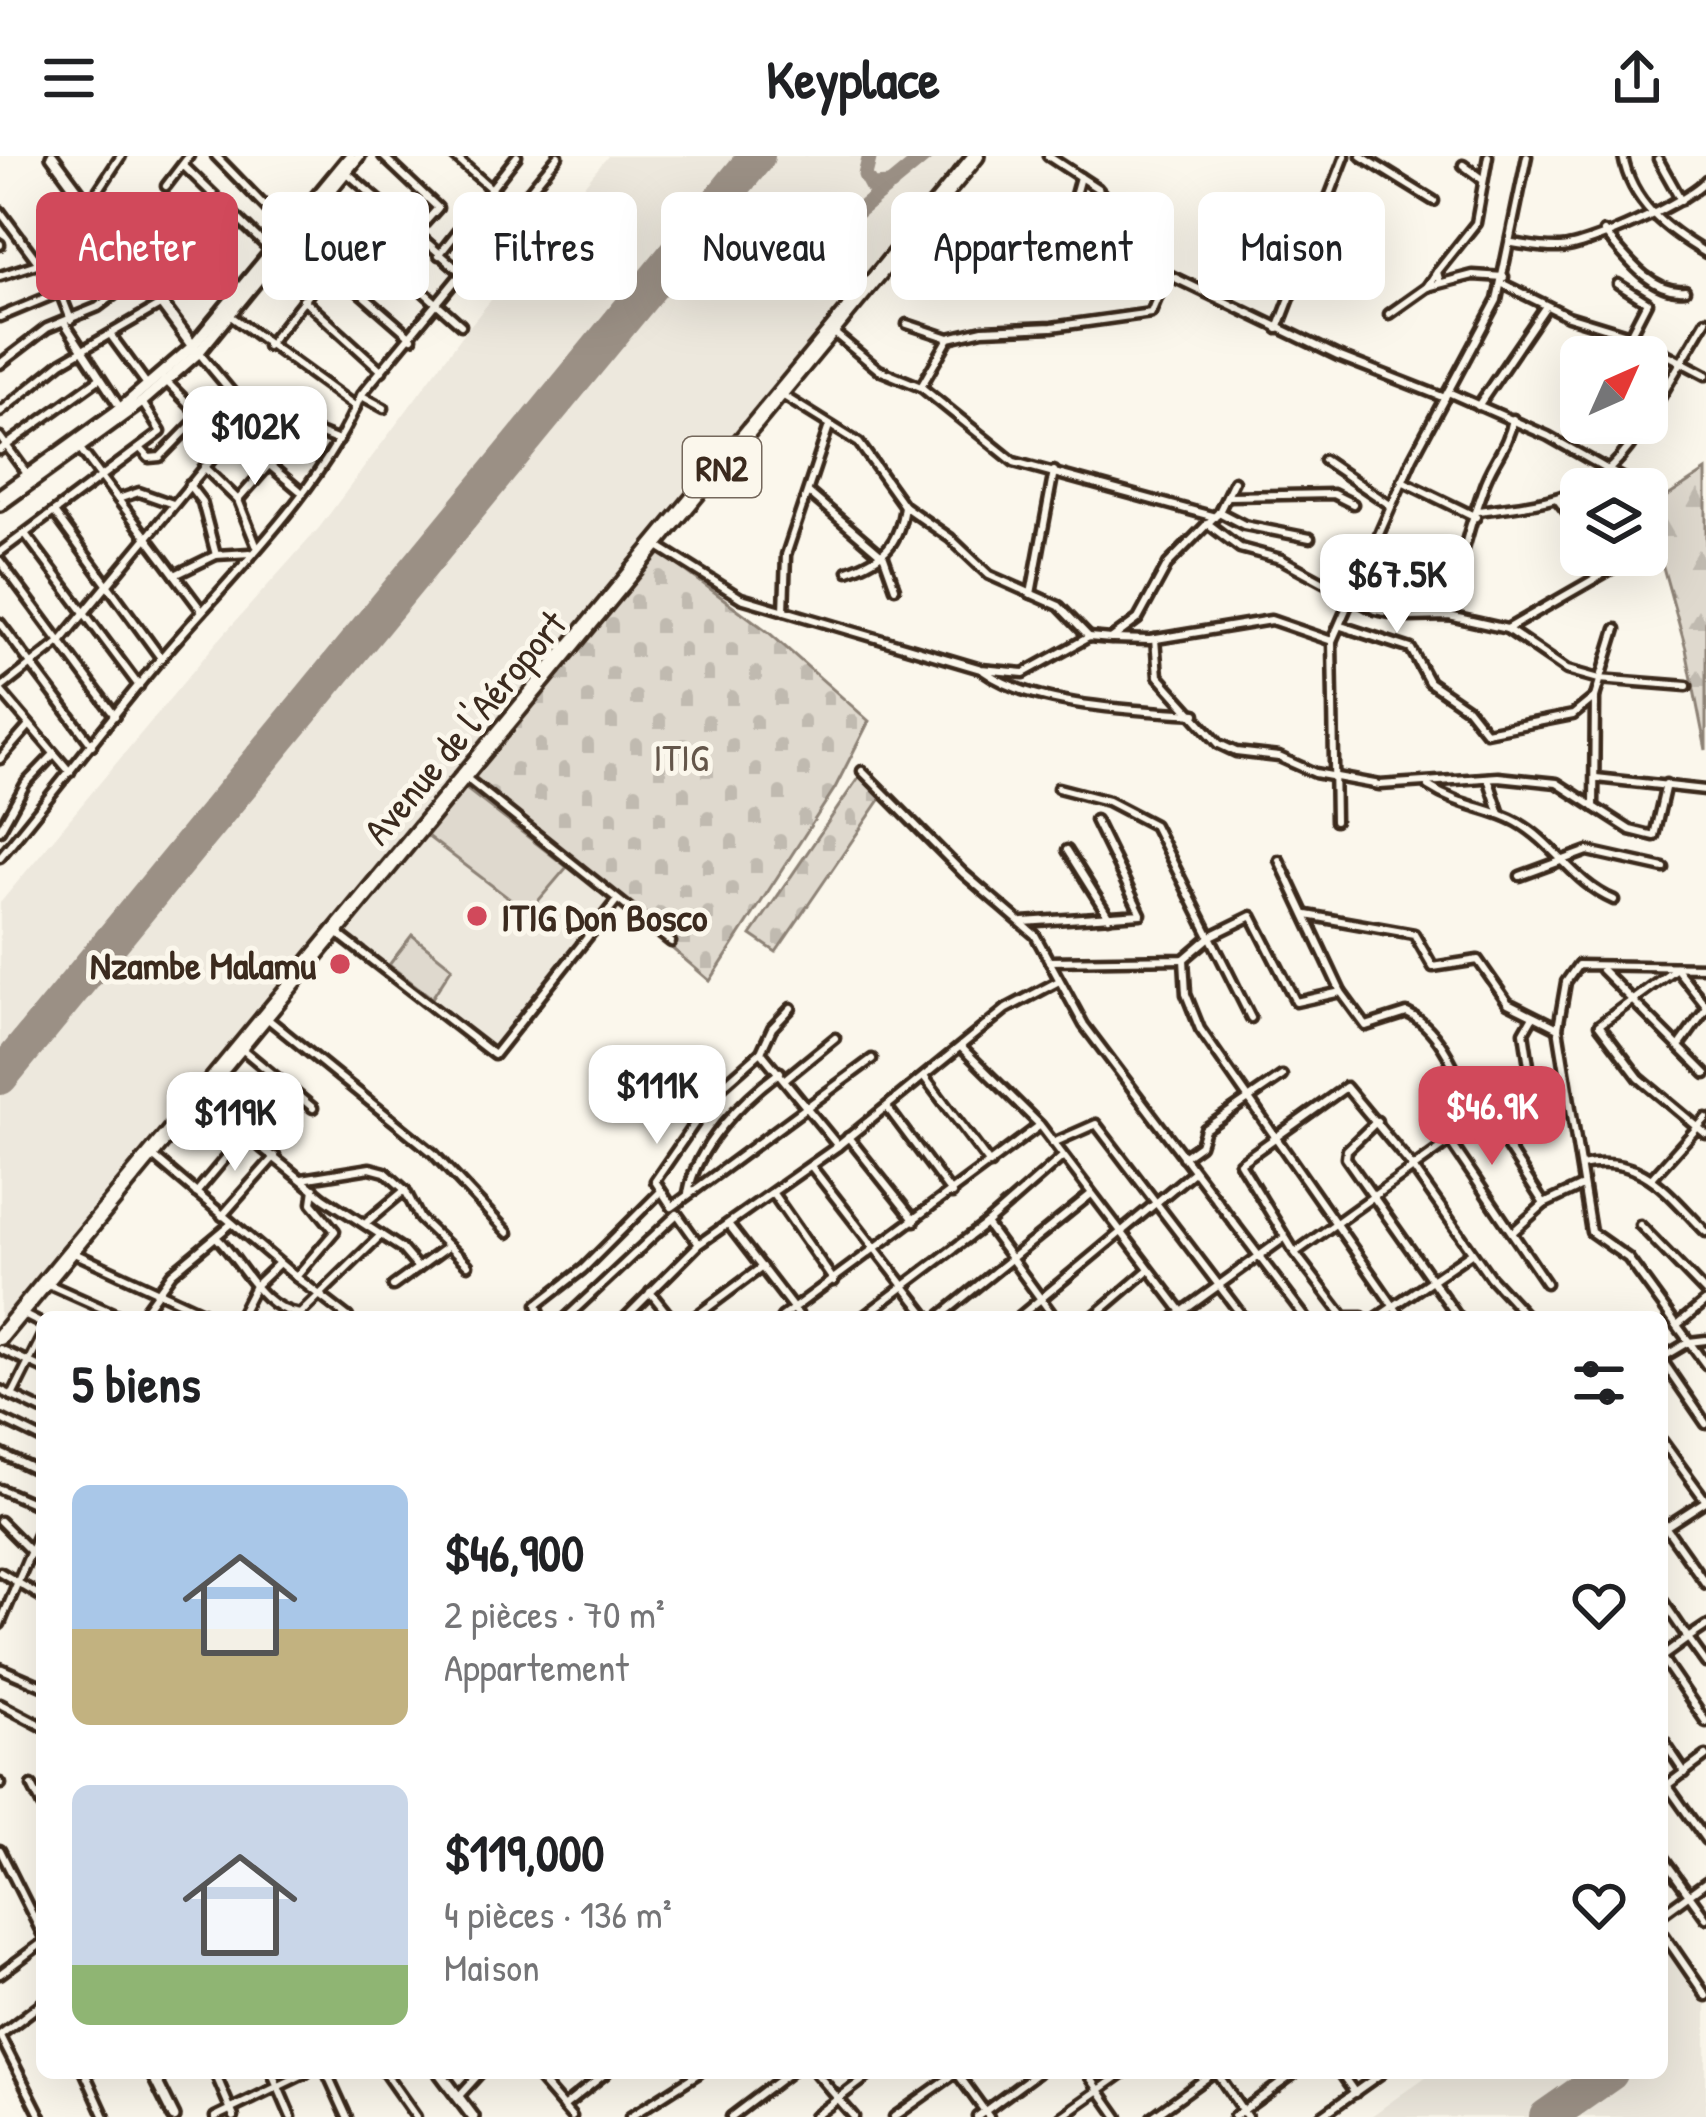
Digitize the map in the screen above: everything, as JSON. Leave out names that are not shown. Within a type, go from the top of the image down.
[{"type":"highway","name":"Avenue de l'Aéroport","points":[[0,1337],[268,1019],[976,156]]},
{"type":"main road","points":[[52,156],[78,192]]},
{"type":"main road","points":[[325,192],[355,157]]},
{"type":"main road","points":[[123,411],[142,402],[195,350],[262,268]]},
{"type":"main road","points":[[156,300],[195,350]]},
{"type":"main road","points":[[0,505],[123,411],[148,386],[164,379]]},
{"type":"main road","points":[[0,495],[30,478]]},
{"type":"main road","points":[[155,2079],[174,2117]]},
{"type":"main road","points":[[444,2079],[473,2117]]},
{"type":"street","points":[[97,192],[121,156]]},
{"type":"street","points":[[166,186],[189,156]]},
{"type":"street","points":[[216,156],[262,203]]},
{"type":"street","points":[[383,156],[421,192]]},
{"type":"street","points":[[454,156],[465,160],[493,192]]},
{"type":"street","points":[[440,255],[517,156]]},
{"type":"street","points":[[529,192],[558,156]]},
{"type":"street","points":[[1048,156],[1096,192]]},
{"type":"street","points":[[1278,329],[1345,156]]},
{"type":"street","points":[[1361,156],[1434,201]]},
{"type":"street","points":[[1389,314],[1427,287],[1476,223],[1488,156]]},
{"type":"street","points":[[1335,821],[1332,641],[1390,505],[1504,281],[1527,156]]},
{"type":"street","points":[[1613,156],[1623,158],[1629,182],[1654,214],[1706,254]]},
{"type":"street","points":[[1658,160],[1681,200]]},
{"type":"street","points":[[183,165],[262,241]]},
{"type":"street","points":[[1463,165],[1483,181]]},
{"type":"street","points":[[343,169],[369,192]]},
{"type":"street","points":[[1076,192],[1080,177]]},
{"type":"street","points":[[1512,243],[1561,248],[1654,214],[1705,185]]},
{"type":"street","points":[[0,211],[36,258]]},
{"type":"street","points":[[1604,232],[1649,279],[1675,292],[1685,290]]},
{"type":"street","points":[[429,245],[453,266]]},
{"type":"street","points":[[0,276],[36,264]]},
{"type":"street","points":[[1437,272],[1440,284]]},
{"type":"street","points":[[1427,287],[1473,275],[1504,281],[1546,306],[1630,335],[1706,375]]},
{"type":"street","points":[[1174,278],[1278,329],[1513,419],[1605,468]]},
{"type":"street","points":[[1618,284],[1647,302],[1630,335]]},
{"type":"street","points":[[0,857],[161,658],[230,586],[250,553],[339,440],[361,395],[453,286]]},
{"type":"street","points":[[429,295],[461,325]]},
{"type":"street","points":[[0,317],[41,300]]},
{"type":"street","points":[[62,300],[79,352],[123,411]]},
{"type":"street","points":[[0,364],[47,328],[109,300]]},
{"type":"street","points":[[267,346],[303,300]]},
{"type":"street","points":[[305,300],[382,371]]},
{"type":"street","points":[[369,300],[412,338]]},
{"type":"street","points":[[908,324],[950,338],[983,329],[1052,328],[1151,313],[1156,300]]},
{"type":"street","points":[[0,412],[79,352],[160,305]]},
{"type":"street","points":[[1478,406],[1546,306]]},
{"type":"street","points":[[226,313],[356,407]]},
{"type":"street","points":[[1668,385],[1706,320]]},
{"type":"street","points":[[833,332],[879,370],[921,388],[1009,459],[1213,517],[1310,538]]},
{"type":"street","points":[[112,337],[148,386]]},
{"type":"street","points":[[921,388],[950,338]]},
{"type":"street","points":[[195,350],[234,398],[339,440]]},
{"type":"street","points":[[3,448],[99,379]]},
{"type":"street","points":[[164,379],[226,442],[241,441],[300,491]]},
{"type":"street","points":[[781,394],[862,447],[904,506],[950,538],[989,575],[1059,606],[1089,637]]},
{"type":"street","points":[[361,395],[383,408]]},
{"type":"street","points":[[0,552],[162,429],[142,402]]},
{"type":"street","points":[[241,441],[265,411]]},
{"type":"street","points":[[140,448],[149,458],[160,457],[198,418]]},
{"type":"street","points":[[1449,616],[1462,546],[1489,473],[1507,450],[1513,419]]},
{"type":"street","points":[[238,500],[303,425]]},
{"type":"street","points":[[784,611],[786,555],[830,426]]},
{"type":"street","points":[[0,437],[3,448],[30,478]]},
{"type":"street","points":[[70,772],[0,690],[61,640],[226,442]]},
{"type":"street","points":[[77,444],[202,611]]},
{"type":"street","points":[[1324,460],[1390,505]]},
{"type":"street","points":[[205,467],[238,500],[256,545]]},
{"type":"street","points":[[1031,594],[1054,471]]},
{"type":"street","points":[[1111,639],[1143,614],[1168,564],[1213,517],[1234,481]]},
{"type":"street","points":[[1402,482],[1477,514],[1560,498]]},
{"type":"street","points":[[189,485],[202,502],[216,555]]},
{"type":"street","points":[[118,499],[139,492],[173,504]]},
{"type":"street","points":[[808,492],[884,557],[896,588]]},
{"type":"street","points":[[1228,496],[1334,494],[1353,505]]},
{"type":"street","points":[[1557,499],[1560,503]]},
{"type":"street","points":[[848,571],[884,557],[900,531],[904,506]]},
{"type":"street","points":[[54,512],[161,658]]},
{"type":"street","points":[[1213,517],[1240,548],[1281,560],[1352,602],[1409,617],[1449,616],[1507,629],[1567,670],[1599,680],[1687,686]]},
{"type":"street","points":[[25,534],[139,686]]},
{"type":"street","points":[[658,546],[730,594],[981,669],[1024,673],[1089,637],[1155,639],[1271,620],[1332,641]]},
{"type":"street","points":[[175,575],[216,555],[250,553]]},
{"type":"street","points":[[0,561],[116,716]]},
{"type":"street","points":[[1507,629],[1599,576]]},
{"type":"street","points":[[0,623],[92,746]]},
{"type":"street","points":[[1341,626],[1412,649],[1429,682],[1467,708],[1486,732],[1573,716],[1594,719]]},
{"type":"street","points":[[1594,807],[1595,698],[1616,629]]},
{"type":"street","points":[[1155,639],[1158,676],[1220,744],[1236,752],[1279,757],[1380,785],[1488,777],[1563,785],[1630,830],[1654,836],[1666,784]]},
{"type":"street","points":[[981,669],[1009,688],[1056,695],[1079,705],[1197,714]]},
{"type":"street","points":[[1573,716],[1595,698]]},
{"type":"street","points":[[0,760],[28,727]]},
{"type":"street","points":[[0,830],[26,783],[52,756]]},
{"type":"street","points":[[862,771],[963,873],[1023,922],[1084,1025],[1300,1311]]},
{"type":"street","points":[[465,777],[670,942]]},
{"type":"street","points":[[1488,777],[1500,814]]},
{"type":"street","points":[[1596,778],[1705,790]]},
{"type":"street","points":[[1427,785],[1460,805],[1500,814],[1538,836],[1582,885],[1614,900]]},
{"type":"street","points":[[1058,788],[1108,801],[1154,825],[1251,1018]]},
{"type":"street","points":[[1023,922],[1138,916],[1142,911],[1095,820]]},
{"type":"street","points":[[1066,850],[1109,917]]},
{"type":"street","points":[[1520,876],[1596,851],[1664,868]]},
{"type":"street","points":[[1279,860],[1341,992],[1366,1026],[1407,1013],[1417,1018],[1455,1067],[1465,1092],[1483,1105],[1506,1150],[1544,1204]]},
{"type":"street","points":[[335,932],[494,1055],[616,900]]},
{"type":"street","points":[[1307,915],[1414,934],[1437,968],[1478,960],[1508,1003],[1558,1028]]},
{"type":"street","points":[[1049,961],[1184,958],[1211,936],[1252,916],[1296,1002],[1341,992]]},
{"type":"street","points":[[1184,958],[1191,1011],[1397,1311]]},
{"type":"street","points":[[1667,1311],[1622,1251],[1591,1232],[1580,1187],[1581,1166],[1558,1028],[1568,975],[1578,965],[1706,967]]},
{"type":"street","points":[[1674,966],[1600,1028],[1640,1078],[1706,1134]]},
{"type":"street","points":[[1674,966],[1706,1007],[1680,1046]]},
{"type":"street","points":[[1599,968],[1634,996],[1706,1074]]},
{"type":"street","points":[[632,1311],[699,1244],[838,1146],[1006,1010],[1059,981]]},
{"type":"street","points":[[699,1244],[659,1193],[655,1180],[706,1104],[761,1052],[772,1028],[791,1008]]},
{"type":"street","points":[[1483,1105],[1531,1078],[1524,1032],[1532,1018]]},
{"type":"street","points":[[268,1019],[433,1153],[508,1233]]},
{"type":"street","points":[[573,1311],[675,1210],[688,1193],[696,1168],[741,1105],[835,1038]]},
{"type":"street","points":[[962,1047],[1040,1125],[1178,1311]]},
{"type":"street","points":[[242,1049],[313,1108]]},
{"type":"street","points":[[761,1052],[838,1146]]},
{"type":"street","points":[[688,1193],[721,1175],[872,1059]]},
{"type":"street","points":[[1183,1157],[1200,1145],[1204,1130],[1282,1076]]},
{"type":"street","points":[[925,1078],[989,1164]]},
{"type":"street","points":[[1339,1311],[1295,1253],[1240,1163],[1346,1087],[1412,1166],[1471,1253],[1521,1311]]},
{"type":"street","points":[[1465,1092],[1430,1112],[1546,1283]]},
{"type":"street","points":[[201,1099],[314,1189],[367,1222],[418,1268]]},
{"type":"street","points":[[887,1107],[952,1194]]},
{"type":"street","points":[[1652,1178],[1706,1118]]},
{"type":"street","points":[[1377,1121],[1346,1153],[1454,1311]]},
{"type":"street","points":[[1053,1143],[1096,1124],[1239,1311]]},
{"type":"street","points":[[791,1311],[1040,1125]]},
{"type":"street","points":[[196,1193],[244,1135]]},
{"type":"street","points":[[848,1137],[915,1222]]},
{"type":"street","points":[[1295,1253],[1449,1142]]},
{"type":"street","points":[[151,1155],[339,1311]]},
{"type":"street","points":[[223,1216],[275,1156]]},
{"type":"street","points":[[871,1311],[986,1224],[1062,1156]]},
{"type":"street","points":[[1581,1166],[1617,1161],[1652,1178],[1706,1232]]},
{"type":"street","points":[[811,1166],[924,1311]]},
{"type":"street","points":[[302,1179],[374,1168],[405,1190],[420,1219],[468,1265]]},
{"type":"street","points":[[1026,1311],[1117,1230],[1193,1172]]},
{"type":"street","points":[[1514,1231],[1544,1204],[1580,1187]]},
{"type":"street","points":[[296,1277],[335,1231],[310,1199],[314,1189]]},
{"type":"street","points":[[367,1222],[405,1190]]},
{"type":"street","points":[[538,1311],[536,1307],[659,1193]]},
{"type":"street","points":[[774,1194],[834,1280]]},
{"type":"street","points":[[947,1311],[1090,1195]]},
{"type":"street","points":[[144,1311],[158,1291],[231,1224]]},
{"type":"street","points":[[986,1224],[1049,1311]]},
{"type":"street","points":[[729,1225],[794,1309]]},
{"type":"street","points":[[1640,1225],[1706,1297],[1677,1325]]},
{"type":"street","points":[[304,1311],[381,1234]]},
{"type":"street","points":[[1186,1311],[1217,1283],[1285,1237]]},
{"type":"street","points":[[217,1238],[255,1286],[288,1311]]},
{"type":"street","points":[[393,1286],[447,1247]]},
{"type":"street","points":[[70,1252],[200,1311]]},
{"type":"street","points":[[1388,1311],[1471,1253]]},
{"type":"street","points":[[242,1311],[255,1286],[278,1264]]},
{"type":"street","points":[[703,1311],[762,1267]]},
{"type":"street","points":[[1100,1311],[1148,1270]]},
{"type":"street","points":[[45,1282],[109,1311]]},
{"type":"street","points":[[650,1292],[665,1311]]},
{"type":"street","points":[[20,1313],[36,1321]]},
{"type":"street","points":[[1668,1313],[1706,1365]]},
{"type":"street","points":[[1668,1355],[1689,1342],[1706,1340]]},
{"type":"street","points":[[12,1396],[36,1348]]},
{"type":"street","points":[[0,1349],[36,1365]]},
{"type":"street","points":[[1668,1368],[1706,1424]]},
{"type":"street","points":[[0,1390],[36,1407]]},
{"type":"street","points":[[1,1419],[36,1436]]},
{"type":"street","points":[[1668,1449],[1706,1501],[1668,1523]]},
{"type":"street","points":[[0,1453],[36,1471]]},
{"type":"street","points":[[0,1489],[36,1504]]},
{"type":"street","points":[[0,1521],[36,1557]]},
{"type":"street","points":[[1668,1533],[1706,1584]]},
{"type":"street","points":[[0,1624],[36,1538]]},
{"type":"street","points":[[0,1572],[36,1593]]},
{"type":"street","points":[[1668,1609],[1706,1663]]},
{"type":"street","points":[[1668,1653],[1706,1626]]},
{"type":"street","points":[[1668,1666],[1706,1722]]},
{"type":"street","points":[[0,1668],[36,1683]]},
{"type":"street","points":[[0,1704],[36,1723]]},
{"type":"street","points":[[1668,1748],[1685,1773]]},
{"type":"street","points":[[1668,1784],[1706,1756]]},
{"type":"street","points":[[32,1786],[36,1794]]},
{"type":"street","points":[[1668,1792],[1706,1840]]},
{"type":"street","points":[[1697,1828],[1706,1822]]},
{"type":"street","points":[[0,1850],[36,1922]]},
{"type":"street","points":[[1668,1865],[1706,1918]]},
{"type":"street","points":[[1668,1910],[1706,1882]]},
{"type":"street","points":[[1668,1939],[1703,1983],[1706,1996]]},
{"type":"street","points":[[0,1974],[36,1947]]},
{"type":"street","points":[[36,2008],[0,2035],[41,2117]]},
{"type":"street","points":[[88,2079],[105,2117]]},
{"type":"street","points":[[217,2079],[232,2113]]},
{"type":"street","points":[[275,2079],[291,2117]]},
{"type":"street","points":[[215,2117],[232,2113],[293,2079]]},
{"type":"street","points":[[331,2079],[347,2117]]},
{"type":"street","points":[[389,2079],[416,2117]]},
{"type":"street","points":[[458,2097],[474,2079]]},
{"type":"street","points":[[539,2079],[572,2117]]},
{"type":"street","points":[[563,2107],[598,2079]]},
{"type":"street","points":[[630,2117],[690,2079]]},
{"type":"street","points":[[731,2117],[781,2079]]},
{"type":"street","points":[[821,2079],[854,2117]]},
{"type":"street","points":[[814,2117],[864,2079]]},
{"type":"street","points":[[893,2117],[947,2079]]},
{"type":"street","points":[[961,2079],[987,2114]]},
{"type":"street","points":[[976,2117],[987,2114],[1030,2079]]},
{"type":"street","points":[[1091,2079],[1118,2117]]},
{"type":"street","points":[[1061,2117],[1114,2079]]},
{"type":"street","points":[[1152,2117],[1206,2079]]},
{"type":"street","points":[[1219,2079],[1245,2114]]},
{"type":"street","points":[[1234,2117],[1245,2114],[1288,2079]]},
{"type":"street","points":[[1345,2079],[1355,2092]]},
{"type":"street","points":[[1321,2117],[1373,2079]]},
{"type":"shaded area","points":[[608,156],[972,156],[942,192],[891,192],[891,254],[867,283],[867,192],[661,192],[661,300],[853,300],[0,1330],[0,903],[217,642],[319,528],[491,300],[637,300],[637,192],[579,192]]},
{"type":"shaded area","name":"ITIG Don Bosco","points":[[463,785],[612,899],[493,1048],[342,933]]},
{"type":"shaded area","points":[[1668,1951],[1706,2004],[1706,2117],[1370,2117],[1423,2079],[1668,2079]]},
{"type":"green space","points":[[1706,471],[1706,750],[1666,576],[1668,496]]},
{"type":"green space","name":"ITIG","points":[[659,551],[767,631],[869,721],[835,788],[710,981],[473,778]]},
{"type":"green space","points":[[861,774],[882,797],[776,952],[751,935]]},
{"type":"green space","points":[[465,788],[567,867],[528,913],[427,836]]},
{"type":"green space","points":[[412,935],[452,967],[432,998],[389,965]]},
{"type":"taxiway","points":[[867,204],[925,156]]},
{"type":"taxiway","points":[[869,159],[865,175],[871,186],[891,185]]},
{"type":"runway","points":[[0,1077],[757,156]]},
{"type":"runway","points":[[1547,2117],[1601,2079]]},
{"type":"place","name":"ITIG Don Bosco","points":[[477,916]]},
{"type":"place","name":"Nzambe Malamu","points":[[340,964]]}]
